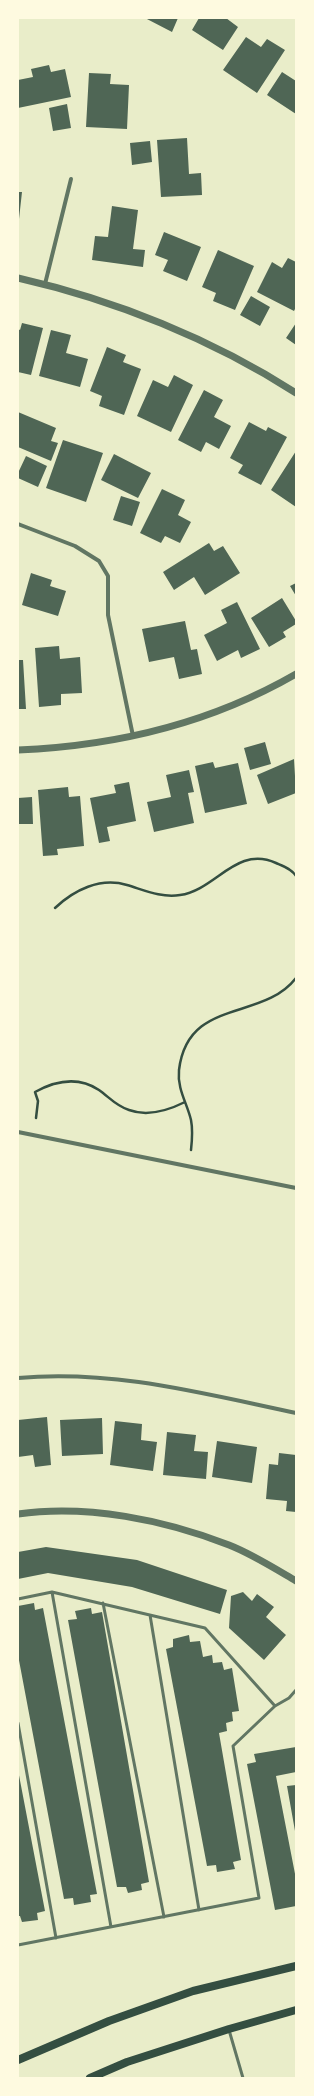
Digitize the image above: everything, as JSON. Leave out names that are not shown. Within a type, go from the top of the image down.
[{"type":"main road","points":[[18,2060],[109,2021],[193,1991],[296,1966]]},
{"type":"main road","points":[[90,2078],[127,2062],[229,2029],[296,2010]]},
{"type":"street","points":[[45,284],[71,179]]},
{"type":"street","points":[[18,278],[45,284],[97,300],[144,317],[212,346],[296,393]]},
{"type":"street","points":[[18,524],[76,546],[99,561],[108,576],[108,615],[132,736]]},
{"type":"street","points":[[18,750],[91,744],[179,725],[230,708],[296,674]]},
{"type":"street","points":[[18,1132],[296,1188]]},
{"type":"street","points":[[18,1378],[68,1376],[115,1379],[178,1389],[296,1413]]},
{"type":"street","points":[[18,1514],[54,1512],[88,1513],[156,1523],[195,1533],[231,1546],[296,1581]]},
{"type":"lane","points":[[18,1599],[52,1592],[205,1628],[275,1706]]},
{"type":"lane","points":[[52,1592],[111,1927]]},
{"type":"lane","points":[[103,1603],[164,1917]]},
{"type":"lane","points":[[150,1615],[199,1910]]},
{"type":"lane","points":[[18,1945],[259,1898],[232,1746],[275,1706],[289,1698],[296,1690]]},
{"type":"lane","points":[[18,1723],[56,1938]]},
{"type":"lane","points":[[229,2029],[243,2078]]},
{"type":"path","points":[[55,908],[74,892],[103,883],[118,882],[157,894],[179,895],[189,893],[210,883],[233,864],[256,858],[269,860],[284,866],[296,876]]},
{"type":"path","points":[[191,1150],[192,1122],[179,1079],[182,1058],[187,1046],[200,1027],[211,1019],[275,997],[288,987],[296,978]]},
{"type":"path","points":[[36,1118],[38,1101],[35,1092],[48,1085],[65,1081],[83,1082],[98,1089],[112,1102],[130,1111],[161,1111],[185,1102]]},
{"type":"building","points":[[145,18],[178,18],[172,32]]},
{"type":"building","points":[[199,18],[226,18],[238,27],[223,50],[192,30]]},
{"type":"building","points":[[246,37],[261,47],[267,39],[285,50],[257,93],[223,70]]},
{"type":"building","points":[[49,65],[51,72],[65,69],[71,97],[18,108],[18,80],[33,77],[31,69]]},
{"type":"building","points":[[282,72],[296,81],[296,114],[267,95]]},
{"type":"building","points":[[89,73],[111,74],[110,84],[129,85],[127,129],[86,127]]},
{"type":"building","points":[[67,104],[71,128],[53,131],[49,108]]},
{"type":"building","points":[[187,138],[189,174],[201,173],[202,195],[161,197],[157,140]]},
{"type":"building","points":[[150,141],[152,162],[132,165],[130,143]]},
{"type":"building","points":[[18,192],[22,192],[19,219],[18,219]]},
{"type":"building","points":[[112,206],[138,210],[133,249],[145,250],[143,267],[92,260],[95,236],[108,237]]},
{"type":"building","points":[[164,232],[201,247],[187,281],[163,271],[168,260],[155,255]]},
{"type":"building","points":[[218,250],[254,266],[235,310],[213,301],[216,293],[202,287]]},
{"type":"building","points":[[288,258],[296,262],[296,307],[294,311],[257,292],[272,262],[282,268]]},
{"type":"building","points":[[251,296],[270,307],[260,326],[240,315]]},
{"type":"building","points":[[22,323],[43,328],[31,375],[18,372],[18,329],[20,330]]},
{"type":"building","points":[[296,323],[296,345],[286,338]]},
{"type":"building","points":[[51,330],[71,335],[66,353],[88,359],[80,387],[39,376]]},
{"type":"building","points":[[107,347],[126,355],[123,362],[141,369],[124,415],[99,406],[102,396],[90,391]]},
{"type":"building","points":[[174,375],[193,385],[171,432],[137,416],[153,380],[168,387]]},
{"type":"building","points":[[204,390],[223,400],[214,417],[231,426],[219,449],[206,442],[201,452],[178,440]]},
{"type":"building","points":[[18,412],[56,428],[51,441],[58,443],[51,461],[18,447]]},
{"type":"building","points":[[249,422],[266,431],[268,427],[287,437],[261,485],[238,473],[243,465],[230,458]]},
{"type":"building","points":[[63,440],[103,453],[86,502],[46,488]]},
{"type":"building","points":[[296,451],[296,507],[271,490]]},
{"type":"building","points":[[114,454],[151,473],[138,498],[101,480]]},
{"type":"building","points":[[26,456],[47,466],[38,487],[18,478],[18,473]]},
{"type":"building","points":[[162,489],[185,500],[178,515],[191,522],[180,543],[165,536],[161,543],[140,533]]},
{"type":"building","points":[[121,496],[140,502],[132,526],[113,520]]},
{"type":"building","points":[[209,543],[214,551],[223,546],[240,573],[205,595],[194,577],[174,590],[163,572]]},
{"type":"building","points":[[31,573],[52,580],[50,586],[66,591],[58,616],[22,605]]},
{"type":"building","points":[[296,583],[296,596],[290,586]]},
{"type":"building","points":[[282,598],[296,621],[296,624],[283,632],[286,637],[269,647],[251,618]]},
{"type":"building","points":[[237,602],[260,649],[241,658],[238,650],[217,661],[204,635],[227,623],[221,610]]},
{"type":"building","points":[[185,621],[191,650],[197,649],[202,674],[179,679],[174,657],[149,662],[142,629]]},
{"type":"building","points":[[59,646],[60,659],[80,657],[82,693],[61,694],[61,705],[39,707],[35,648]]},
{"type":"building","points":[[18,660],[23,660],[26,709],[18,709]]},
{"type":"building","points":[[265,742],[271,764],[250,770],[244,748]]},
{"type":"building","points":[[294,759],[296,793],[268,804],[257,775]]},
{"type":"building","points":[[213,762],[215,768],[238,763],[247,804],[205,813],[195,766]]},
{"type":"building","points":[[189,770],[194,792],[188,793],[194,823],[154,832],[147,802],[171,797],[166,775]]},
{"type":"building","points":[[129,782],[136,821],[107,827],[110,841],[99,843],[90,798],[116,793],[114,785]]},
{"type":"building","points":[[68,787],[69,797],[80,796],[84,846],[57,849],[58,855],[43,856],[38,790]]},
{"type":"building","points":[[32,797],[33,824],[18,824],[18,798]]},
{"type":"building","points":[[47,1417],[51,1465],[35,1467],[33,1455],[18,1457],[18,1420]]},
{"type":"building","points":[[102,1418],[103,1454],[62,1456],[60,1420]]},
{"type":"building","points":[[115,1421],[142,1424],[141,1440],[157,1442],[153,1471],[110,1465]]},
{"type":"building","points":[[167,1432],[196,1435],[194,1451],[208,1452],[206,1479],[163,1475]]},
{"type":"building","points":[[217,1441],[257,1447],[252,1483],[212,1477]]},
{"type":"building","points":[[279,1453],[296,1455],[296,1512],[286,1511],[287,1501],[266,1499],[269,1464],[278,1465]]},
{"type":"building","points":[[46,1547],[137,1560],[227,1590],[220,1614],[132,1587],[48,1573],[18,1579],[18,1552]]},
{"type":"building","points":[[243,1592],[252,1601],[257,1594],[274,1607],[266,1617],[286,1635],[264,1660],[229,1628],[231,1596]]},
{"type":"building","points":[[34,1603],[35,1610],[43,1608],[97,1894],[90,1895],[91,1902],[74,1905],[73,1898],[64,1899],[18,1655],[18,1606]]},
{"type":"building","points":[[91,1608],[92,1614],[102,1612],[149,1882],[141,1884],[142,1890],[128,1893],[126,1887],[117,1887],[68,1620],[77,1619],[75,1611]]},
{"type":"building","points":[[189,1635],[190,1642],[200,1641],[203,1657],[212,1655],[213,1663],[222,1662],[224,1670],[232,1668],[239,1711],[232,1712],[233,1721],[226,1723],[227,1731],[219,1733],[241,1860],[233,1862],[235,1869],[217,1872],[216,1865],[207,1866],[166,1649],[173,1647],[173,1639]]},
{"type":"building","points":[[296,1747],[296,1772],[276,1776],[296,1879],[296,1906],[275,1910],[247,1764],[256,1762],[254,1754]]},
{"type":"building","points":[[18,1770],[45,1911],[37,1913],[38,1920],[22,1922],[20,1916],[18,1916]]},
{"type":"building","points":[[296,1785],[296,1831],[295,1831],[287,1786]]}]
